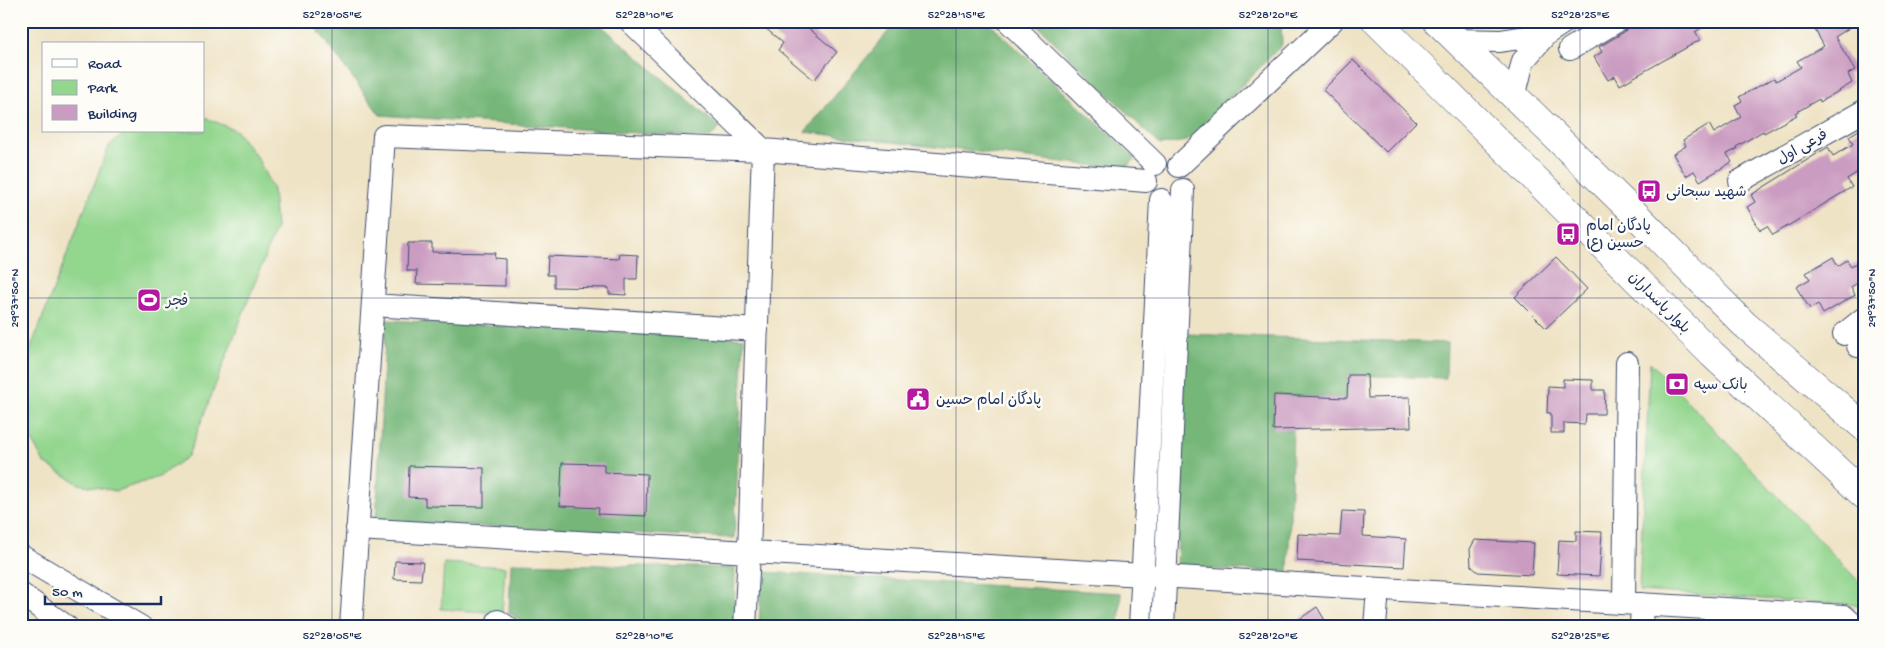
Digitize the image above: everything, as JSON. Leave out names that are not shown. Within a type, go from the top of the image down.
[{"type":"main road","name":"بلوار پاسداران","points":[[1376,21],[1712,354],[1864,495]]},
{"type":"main road","points":[[1437,21],[1632,211],[1744,324],[1864,427]]},
{"type":"main road","points":[[1712,354],[1744,324]]},
{"type":"street","points":[[630,21],[763,150],[745,627]]},
{"type":"street","points":[[1008,21],[1150,173],[1150,193],[1161,200],[1174,199],[1183,190]]},
{"type":"street","points":[[1179,166],[1332,21]]},
{"type":"street","points":[[1514,98],[1523,61],[1546,34],[1566,21]]},
{"type":"street","points":[[1570,48],[1617,21]]},
{"type":"street","points":[[1456,40],[1500,40],[1546,34]]},
{"type":"street","name":"فرعی اول","points":[[1740,181],[1864,111]]},
{"type":"street","points":[[351,627],[384,136],[763,150],[1150,173],[1167,161],[1179,166],[1185,178],[1164,627]]},
{"type":"street","points":[[1140,627],[1161,200]]},
{"type":"street","points":[[373,305],[757,330]]},
{"type":"street","points":[[1855,340],[1864,318]]},
{"type":"street","points":[[1627,362],[1633,603],[1641,627]]},
{"type":"street","points":[[357,529],[1633,603],[1709,617],[1844,616],[1856,627]]},
{"type":"street","points":[[21,556],[141,627]]},
{"type":"street","points":[[1376,627],[1378,589]]},
{"type":"street","points":[[21,594],[67,627]]},
{"type":"green space","points":[[311,21],[596,21],[720,128],[709,138],[380,115]]},
{"type":"green space","points":[[897,21],[987,21],[1136,159],[1123,169],[805,132]]},
{"type":"green space","points":[[1033,21],[1281,21],[1282,45],[1187,141],[1160,145]]},
{"type":"green space","name":"فجر","points":[[205,117],[235,130],[257,157],[273,190],[276,228],[188,456],[159,477],[116,491],[79,484],[44,463],[24,426],[21,410],[21,373],[109,146],[127,132],[205,132]]},
{"type":"green space","points":[[386,320],[744,338],[734,538],[376,521]]},
{"type":"green space","points":[[1185,334],[1447,343],[1446,378],[1348,375],[1347,398],[1274,395],[1273,429],[1293,430],[1288,572],[1177,568]]},
{"type":"green space","points":[[1650,362],[1864,587],[1864,610],[1858,605],[1639,591]]},
{"type":"green space","points":[[444,563],[505,567],[502,613],[441,609]]},
{"type":"green space","points":[[511,563],[735,568],[734,627],[531,627],[509,613]]},
{"type":"green space","points":[[762,572],[1121,593],[1119,627],[759,627]]},
{"type":"building","points":[[757,21],[800,21],[837,52],[814,80],[778,50],[783,43]]},
{"type":"building","points":[[1637,21],[1712,21],[1695,32],[1700,40],[1620,85],[1615,76],[1608,80],[1594,57],[1602,52],[1599,47],[1624,32]]},
{"type":"building","points":[[1810,21],[1860,21],[1835,37],[1855,70],[1848,74],[1852,83],[1820,102],[1819,99],[1795,113],[1797,115],[1764,133],[1763,131],[1736,147],[1737,149],[1727,154],[1732,162],[1700,181],[1694,171],[1686,176],[1673,154],[1686,146],[1683,140],[1709,124],[1714,133],[1741,117],[1735,105],[1742,101],[1739,97],[1774,78],[1776,81],[1801,67],[1797,61],[1824,46]]},
{"type":"building","points":[[1353,60],[1416,122],[1386,152],[1323,90]]},
{"type":"building","points":[[1864,127],[1864,168],[1847,179],[1852,187],[1773,235],[1767,226],[1760,230],[1747,207],[1755,202],[1751,195],[1828,147],[1833,156],[1853,144],[1849,136]]},
{"type":"building","points":[[408,243],[432,243],[432,252],[495,253],[494,258],[505,259],[505,286],[416,284],[417,271],[407,271]]},
{"type":"building","points":[[620,254],[638,255],[637,279],[626,279],[626,295],[609,294],[609,288],[554,287],[554,275],[547,275],[548,256],[619,259]]},
{"type":"building","points":[[1556,257],[1587,289],[1546,328],[1515,297]]},
{"type":"building","points":[[1833,257],[1838,266],[1847,260],[1851,266],[1864,258],[1864,279],[1851,287],[1855,295],[1823,314],[1818,304],[1810,309],[1796,287],[1810,279],[1806,273]]},
{"type":"building","points":[[1348,375],[1367,375],[1368,398],[1410,397],[1411,427],[1273,430],[1274,395],[1347,398]]},
{"type":"building","points":[[1563,379],[1593,380],[1593,390],[1605,390],[1604,414],[1586,414],[1585,424],[1564,423],[1564,433],[1551,433],[1551,413],[1547,413],[1548,386],[1563,387]]},
{"type":"building","points":[[562,463],[604,464],[604,472],[647,474],[646,516],[598,514],[599,508],[560,506]]},
{"type":"building","points":[[409,466],[484,468],[484,507],[425,506],[425,498],[408,497]]},
{"type":"building","points":[[1342,511],[1364,512],[1363,536],[1406,539],[1404,567],[1297,561],[1298,534],[1340,536]]},
{"type":"building","points":[[1576,531],[1602,532],[1599,576],[1557,574],[1559,540],[1576,541]]},
{"type":"building","points":[[1475,540],[1534,543],[1532,575],[1478,572],[1471,566],[1470,549]]},
{"type":"building","points":[[395,561],[423,562],[421,580],[394,579]]},
{"type":"building","points":[[1317,607],[1329,627],[1288,627]]},
{"type":"place","name":"شهید سبحانی","points":[[1649,191]]},
{"type":"place","name":"پادگان امام حسین (ع)","points":[[1568,234]]},
{"type":"place","name":"فجر","points":[[149,300]]},
{"type":"place","name":"بانک سپه","points":[[1677,384]]},
{"type":"place","name":"پادگان امام حسین","points":[[918,399]]}]
